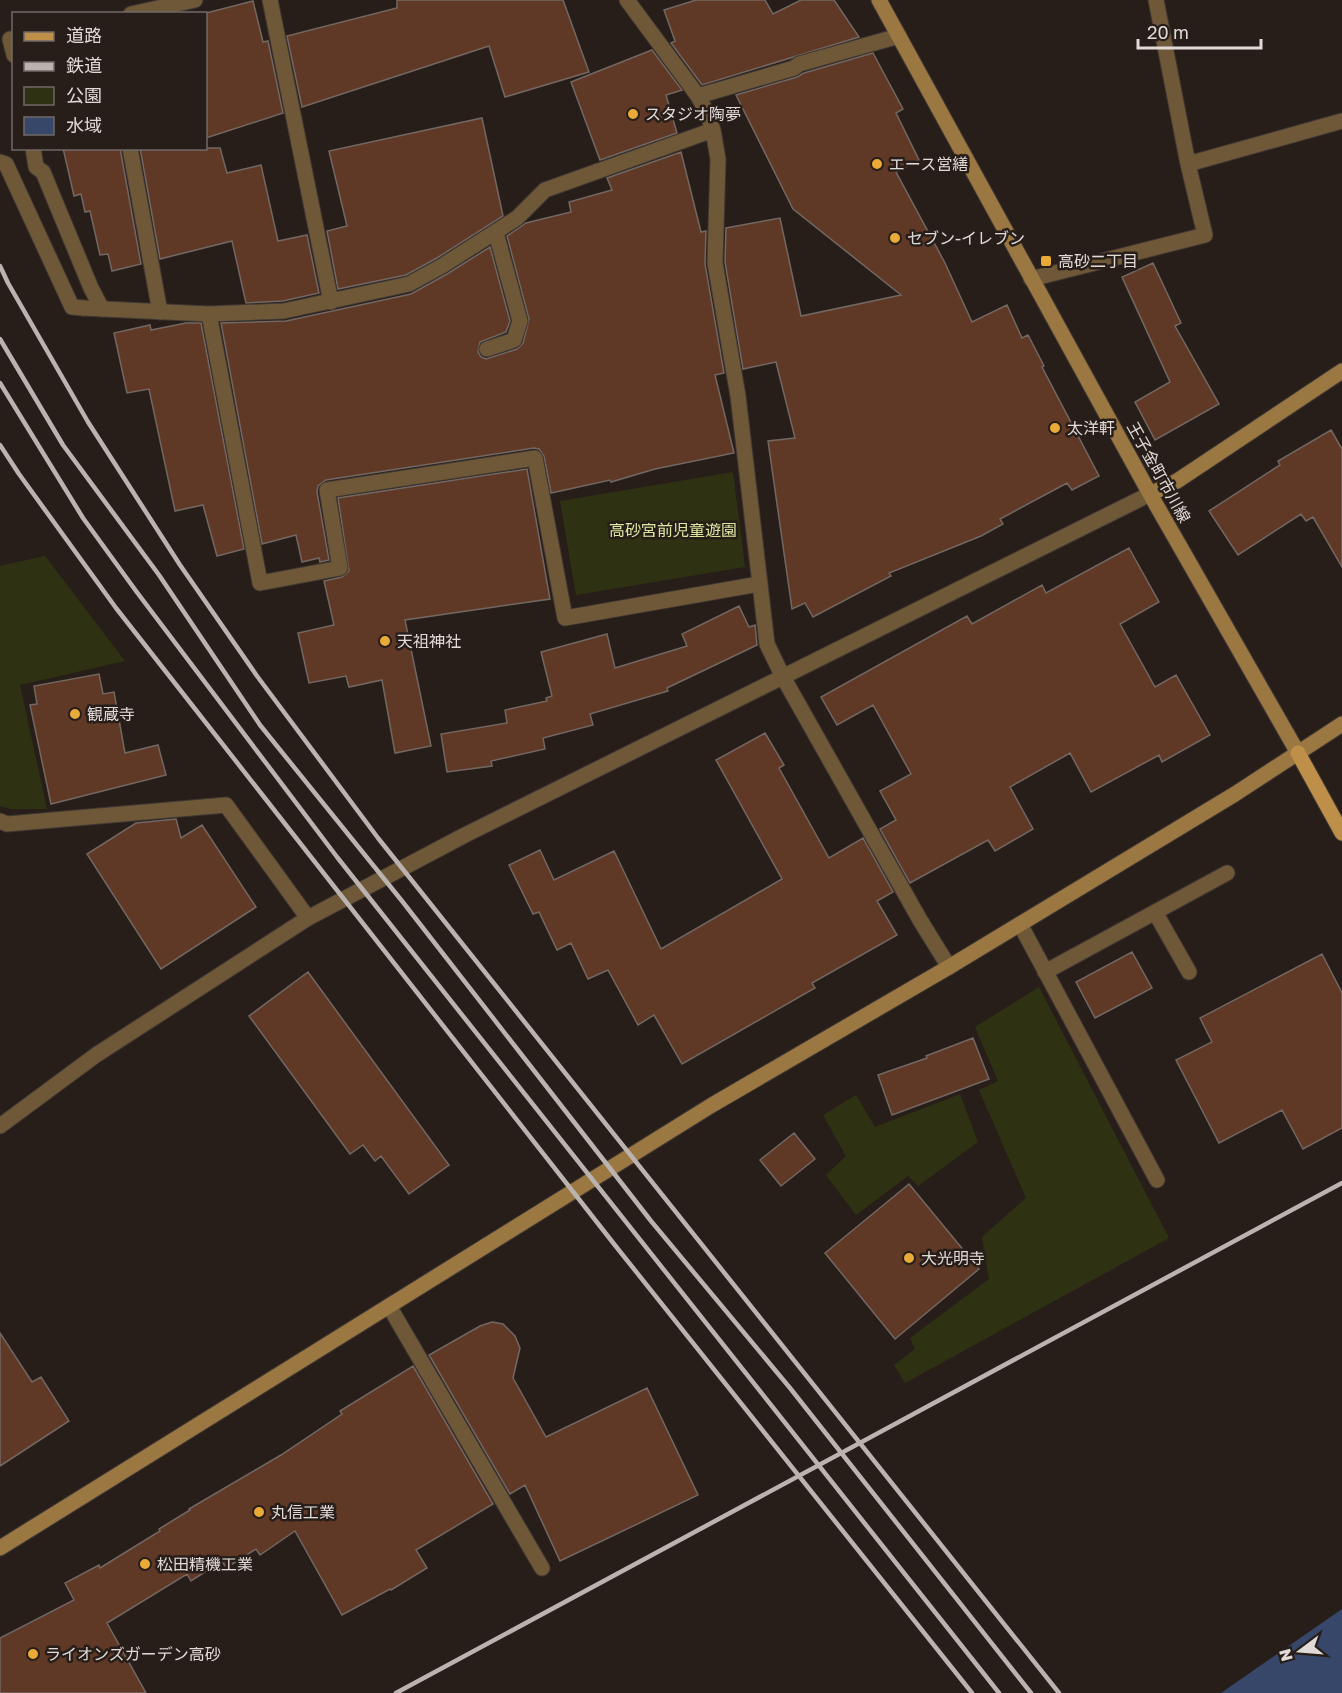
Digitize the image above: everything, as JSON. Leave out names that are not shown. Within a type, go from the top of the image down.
[{"type":"main road","name":"王子金町市川線","points":[[1298,753],[1342,833]]},
{"type":"street","points":[[140,12],[195,0]]},
{"type":"street","points":[[270,0],[331,302]]},
{"type":"street","points":[[627,0],[698,96],[713,129],[718,159],[715,263],[738,396],[767,644],[783,677],[920,920],[949,967]]},
{"type":"street","name":"王子金町市川線","points":[[879,0],[1150,494],[1298,753]]},
{"type":"street","points":[[1031,279],[1205,234],[1188,164],[1156,0]]},
{"type":"street","points":[[698,96],[899,36]]},
{"type":"street","points":[[1188,164],[1342,121]]},
{"type":"street","points":[[0,162],[6,164],[72,307],[208,314],[284,311],[409,284],[442,266],[517,218],[545,190],[713,129]]},
{"type":"street","points":[[33,150],[36,166],[44,172],[91,288],[102,309]]},
{"type":"street","points":[[130,150],[160,312]]},
{"type":"street","points":[[487,349],[514,340],[519,321],[495,233]]},
{"type":"street","points":[[208,314],[260,583],[340,568],[327,490],[535,458],[565,618],[759,584]]},
{"type":"street","points":[[0,1126],[96,1055],[308,918],[465,835],[1177,481],[1342,370]]},
{"type":"street","points":[[0,1548],[712,1105],[949,967],[1235,794],[1342,724]]},
{"type":"street","points":[[0,821],[7,824],[226,805],[308,918]]},
{"type":"street","points":[[1045,972],[1227,873]]},
{"type":"street","points":[[1155,912],[1189,972]]},
{"type":"street","points":[[1020,924],[1157,1180]]},
{"type":"street","points":[[389,1306],[542,1568]]},
{"type":"green space","name":"高砂宮前児童遊園","points":[[733,472],[745,567],[576,595],[560,501]]},
{"type":"green space","points":[[45,556],[125,661],[20,685],[47,809],[10,809],[0,806],[0,566]]},
{"type":"green space","points":[[1039,987],[1169,1238],[905,1383],[894,1365],[915,1349],[910,1338],[989,1279],[982,1237],[1026,1198],[979,1090],[998,1081],[975,1027]]},
{"type":"green space","points":[[960,1094],[978,1142],[918,1186],[908,1176],[856,1215],[826,1175],[846,1156],[823,1115],[856,1095],[875,1127]]},
{"type":"water","points":[[1342,1609],[1342,1693],[1221,1693]]},
{"type":"building","points":[[397,0],[563,0],[589,72],[505,97],[489,46],[302,107],[287,36],[397,8]]},
{"type":"building","points":[[696,0],[765,0],[773,14],[801,0],[834,0],[859,37],[702,85],[671,43],[675,41],[664,10]]},
{"type":"building","points":[[253,1],[263,42],[268,41],[283,113],[207,138],[207,13]]},
{"type":"building","points":[[652,50],[682,90],[666,95],[677,133],[600,160],[571,82]]},
{"type":"building","points":[[873,53],[903,109],[896,113],[919,160],[896,172],[945,263],[972,322],[1007,305],[1022,338],[1028,335],[1044,366],[1042,367],[1099,476],[1072,490],[1067,483],[1000,519],[1003,524],[981,536],[889,573],[891,576],[813,617],[805,603],[792,609],[768,441],[795,438],[776,362],[743,369],[725,262],[726,228],[780,218],[801,316],[901,295],[793,209],[736,95]]},
{"type":"building","points":[[482,118],[503,216],[406,275],[338,289],[327,231],[347,226],[329,151]]},
{"type":"building","points":[[220,148],[227,173],[261,165],[278,241],[307,235],[319,293],[283,301],[246,303],[232,241],[160,259],[140,150]]},
{"type":"building","points":[[63,150],[120,150],[141,264],[112,271],[108,254],[100,255],[90,211],[85,212],[81,194],[74,196]]},
{"type":"building","points":[[681,152],[701,232],[706,231],[705,264],[724,373],[715,375],[734,453],[655,469],[611,482],[610,480],[551,493],[544,456],[539,449],[534,448],[326,480],[318,486],[317,492],[329,560],[320,562],[319,558],[302,562],[296,535],[262,544],[221,323],[286,321],[411,294],[490,247],[510,321],[506,332],[480,342],[478,352],[486,359],[517,349],[523,343],[529,319],[507,236],[526,223],[571,212],[569,202],[612,190],[607,178]]},
{"type":"building","points":[[1153,263],[1181,323],[1175,326],[1219,404],[1155,440],[1135,402],[1170,382],[1122,277]]},
{"type":"building","points":[[186,323],[201,323],[244,549],[217,556],[203,505],[175,511],[149,389],[127,393],[114,333],[150,325],[151,330]]},
{"type":"building","points":[[1331,430],[1342,449],[1342,567],[1313,517],[1306,521],[1301,514],[1238,555],[1209,511],[1280,465],[1278,461]]},
{"type":"building","points":[[527,469],[550,599],[405,620],[431,746],[395,753],[382,680],[349,687],[346,676],[309,683],[298,633],[334,625],[324,581],[342,577],[349,571],[338,498]]},
{"type":"building","points":[[1129,548],[1159,602],[1120,624],[1155,687],[1176,675],[1210,735],[1162,762],[1159,755],[1091,792],[1070,753],[1010,787],[1033,829],[995,851],[988,840],[910,883],[880,829],[896,820],[880,791],[911,774],[873,705],[837,725],[821,697],[967,616],[972,624],[1042,585],[1046,593]]},
{"type":"building","points":[[739,606],[749,627],[755,625],[757,645],[667,688],[668,691],[590,714],[593,725],[543,738],[545,749],[491,761],[492,766],[447,772],[441,734],[507,723],[505,710],[547,701],[546,698],[552,696],[541,652],[607,634],[615,668],[687,646],[682,634]]},
{"type":"building","points":[[99,674],[103,694],[114,692],[125,753],[158,745],[166,775],[51,804],[30,705],[37,704],[34,686]]},
{"type":"building","points":[[765,733],[784,765],[779,768],[829,858],[863,838],[893,892],[877,901],[897,935],[812,983],[815,988],[682,1064],[654,1015],[638,1025],[608,970],[588,979],[571,943],[557,950],[539,912],[533,914],[509,865],[540,850],[554,880],[614,851],[661,949],[782,879],[716,760]]},
{"type":"building","points":[[176,819],[181,838],[202,825],[256,907],[161,969],[87,854],[136,823]]},
{"type":"building","points":[[1132,952],[1152,988],[1095,1018],[1076,982]]},
{"type":"building","points":[[1322,954],[1342,993],[1342,1128],[1303,1149],[1282,1110],[1219,1143],[1176,1060],[1212,1042],[1200,1018]]},
{"type":"building","points":[[308,972],[449,1165],[409,1194],[381,1156],[375,1161],[363,1145],[350,1154],[249,1016]]},
{"type":"building","points":[[973,1038],[989,1079],[892,1115],[878,1075],[927,1058],[926,1056]]},
{"type":"building","points":[[794,1133],[815,1159],[781,1186],[760,1160]]},
{"type":"building","points":[[909,1184],[979,1269],[895,1339],[825,1253]]},
{"type":"building","points":[[492,1322],[503,1324],[515,1336],[520,1348],[513,1378],[546,1437],[647,1388],[698,1495],[560,1561],[525,1485],[510,1494],[429,1355],[480,1326]]},
{"type":"building","points":[[0,1333],[32,1382],[41,1377],[69,1421],[0,1466]]},
{"type":"building","points":[[413,1366],[493,1504],[416,1550],[427,1568],[391,1590],[342,1615],[295,1531],[260,1555],[256,1549],[226,1568],[222,1561],[191,1581],[187,1574],[107,1623],[146,1693],[0,1693],[0,1638],[74,1600],[65,1583],[99,1565],[100,1568],[160,1531],[159,1529],[189,1509],[281,1455],[342,1414],[340,1411]]},
{"type":"railway","points":[[0,266],[88,422],[180,565],[257,676],[378,838],[1059,1693]]},
{"type":"railway","points":[[0,339],[63,445],[159,575],[260,725],[402,901],[651,1221],[790,1388],[1031,1693]]},
{"type":"railway","points":[[0,383],[83,518],[337,857],[999,1693]]},
{"type":"railway","points":[[0,445],[116,608],[614,1244],[972,1693]]},
{"type":"railway","points":[[396,1693],[1342,1183]]},
{"type":"place","name":"スタジオ陶夢","points":[[633,114]]},
{"type":"place","name":"エース営繕","points":[[877,164]]},
{"type":"place","name":"セブン-イレブン","points":[[895,238]]},
{"type":"place","name":"高砂二丁目","points":[[1046,261]]},
{"type":"place","name":"太洋軒","points":[[1055,428]]},
{"type":"place","name":"天祖神社","points":[[385,641]]},
{"type":"place","name":"観蔵寺","points":[[75,714]]},
{"type":"place","name":"大光明寺","points":[[909,1258]]},
{"type":"place","name":"丸信工業","points":[[259,1512]]},
{"type":"place","name":"松田精機工業","points":[[145,1564]]},
{"type":"place","name":"ライオンズガーデン高砂","points":[[33,1654]]}]
